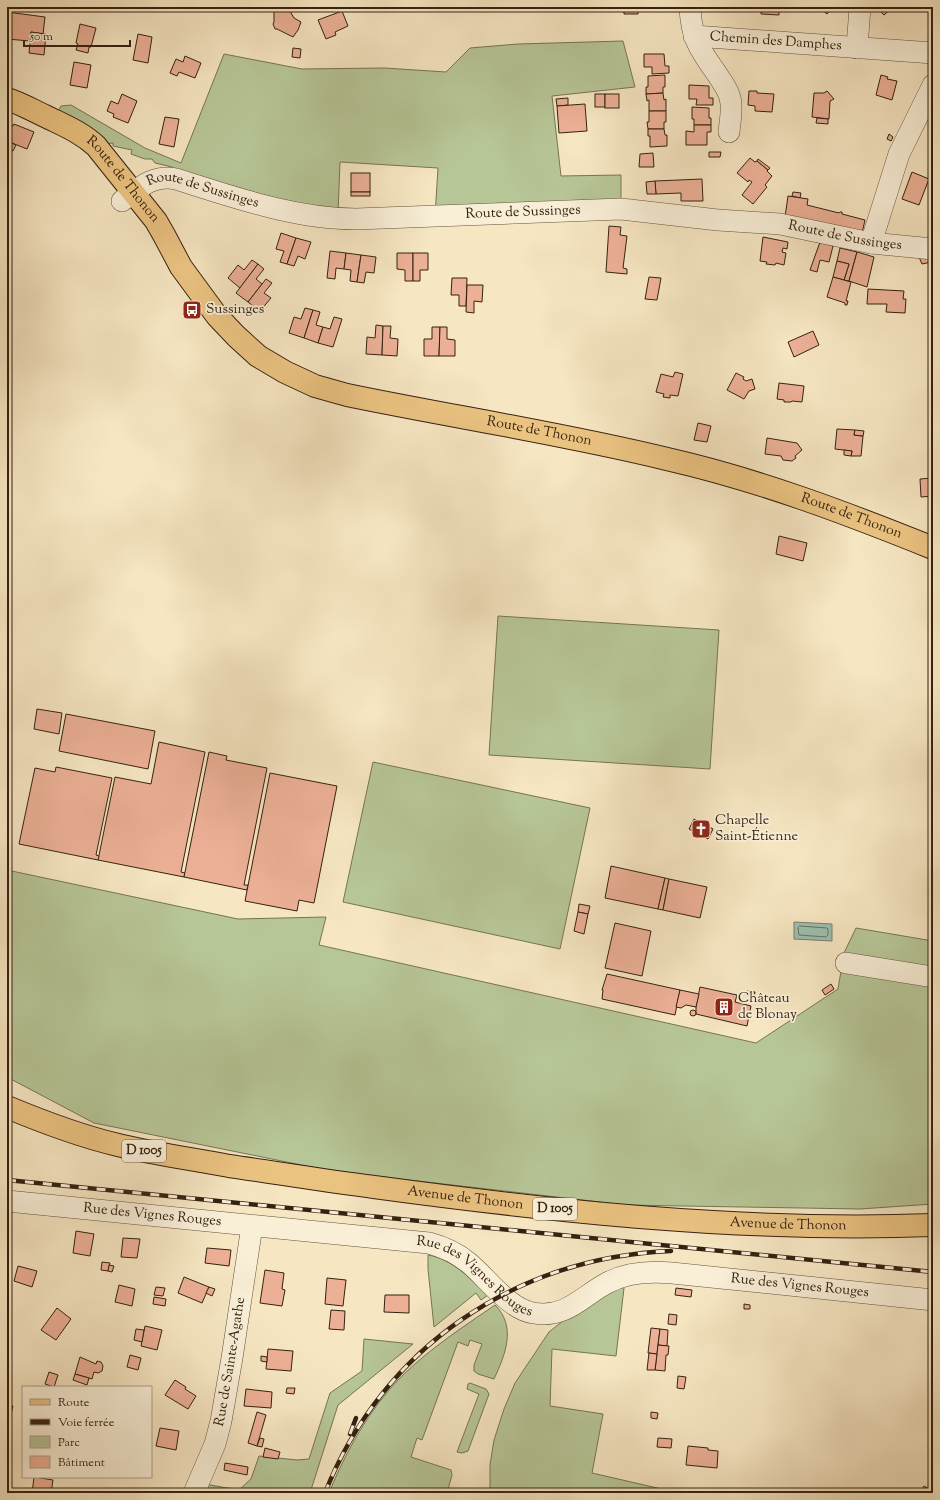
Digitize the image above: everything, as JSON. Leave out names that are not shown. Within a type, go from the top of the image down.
[{"type":"main road","name":"Route de Thonon","points":[[7,99],[72,128],[89,139],[101,150],[128,196],[160,228],[181,267],[217,316],[258,356],[310,384],[347,395],[630,450],[706,469],[819,503],[933,548]]},
{"type":"main road","name":"Avenue de Thonon","points":[[7,1106],[44,1122],[118,1145],[286,1175],[425,1194],[595,1213],[745,1224],[825,1226],[933,1225]]},
{"type":"street","name":"Chemin des Damphes","points":[[690,7],[690,21],[694,36],[701,51],[725,85],[730,97],[731,103],[728,132]]},
{"type":"street","name":"Chemin des Damphes","points":[[857,48],[860,7]]},
{"type":"street","name":"Chemin des Damphes","points":[[694,36],[933,53]]},
{"type":"street","points":[[870,243],[899,154],[933,85]]},
{"type":"street","name":"Route de Sussinges","points":[[128,196],[151,181],[165,177],[290,212],[326,218],[356,219],[622,209],[718,220],[780,224],[870,243],[933,249]]},
{"type":"street","points":[[846,963],[933,977]]},
{"type":"street","name":"Rue des Vignes Rouges","points":[[7,1201],[250,1233],[433,1244],[462,1258],[502,1294],[524,1310],[532,1313],[549,1314],[566,1309],[617,1278],[642,1272],[657,1272],[933,1300]]},
{"type":"street","name":"Rue de Sainte-Agathe","points":[[194,1493],[215,1444],[221,1421],[232,1358],[250,1233]]},
{"type":"green space","points":[[623,41],[635,87],[552,96],[561,176],[621,175],[621,209],[435,216],[438,168],[340,162],[338,213],[323,212],[176,170],[172,167],[155,163],[152,159],[145,159],[131,154],[132,150],[113,146],[113,143],[105,144],[58,111],[61,106],[71,105],[145,148],[181,163],[224,54],[302,69],[385,68],[446,72],[470,48],[518,44]]},
{"type":"green space","points":[[498,616],[719,630],[710,769],[489,755]]},
{"type":"green space","points":[[373,762],[590,808],[560,949],[343,902]]},
{"type":"green space","points":[[7,870],[238,919],[326,917],[319,945],[756,1043],[838,989],[844,953],[856,928],[933,941],[933,1204],[860,1209],[626,1205],[331,1171],[94,1123],[7,1077]]},
{"type":"green space","points":[[428,1255],[446,1261],[461,1270],[488,1295],[481,1300],[476,1293],[434,1327],[428,1269]]},
{"type":"green space","points":[[618,1286],[624,1288],[616,1356],[552,1349],[550,1406],[603,1414],[592,1473],[679,1493],[490,1493],[490,1465],[494,1440],[504,1409],[515,1383],[549,1332],[564,1320]]},
{"type":"green space","points":[[495,1305],[506,1322],[507,1341],[502,1360],[494,1379],[478,1374],[474,1371],[474,1365],[482,1344],[470,1340],[468,1346],[458,1342],[422,1440],[417,1438],[411,1457],[451,1470],[452,1475],[447,1493],[329,1493],[359,1432],[389,1390],[423,1357]]},
{"type":"green space","points":[[364,1339],[413,1344],[338,1405],[310,1493],[201,1493],[205,1484],[240,1489],[251,1479],[259,1456],[297,1460],[309,1459],[330,1393],[362,1371]]},
{"type":"green space","points":[[470,1383],[486,1389],[489,1394],[468,1451],[462,1453],[457,1452],[479,1394],[467,1389],[468,1384]]},
{"type":"water","points":[[794,922],[832,924],[832,941],[794,939]]},
{"type":"building","points":[[274,7],[291,7],[291,13],[294,18],[301,22],[293,37],[275,29],[273,24]]},
{"type":"building","points":[[622,7],[638,7],[638,14],[624,14],[624,9]]},
{"type":"building","points":[[761,7],[779,7],[779,15],[761,14]]},
{"type":"building","points":[[819,7],[832,7],[827,14]]},
{"type":"building","points":[[880,7],[893,7],[884,15],[878,9]]},
{"type":"building","points":[[342,11],[348,26],[335,32],[336,35],[326,39],[318,20]]},
{"type":"building","points":[[7,12],[45,17],[43,34],[31,32],[30,41],[7,39]]},
{"type":"building","points":[[80,24],[96,28],[88,53],[76,50]]},
{"type":"building","points":[[31,32],[46,34],[44,55],[29,53]]},
{"type":"building","points":[[138,34],[152,37],[148,63],[133,60]]},
{"type":"building","points":[[293,48],[301,49],[300,58],[292,57]]},
{"type":"building","points":[[644,54],[664,54],[665,66],[669,66],[669,73],[652,74],[652,67],[644,67]]},
{"type":"building","points":[[185,56],[201,63],[195,78],[179,72],[177,76],[170,73],[176,59],[183,62]]},
{"type":"building","points":[[74,62],[91,65],[87,88],[70,85]]},
{"type":"building","points":[[665,75],[665,87],[663,87],[663,93],[646,94],[646,87],[648,87],[648,76]]},
{"type":"building","points":[[881,75],[888,77],[887,79],[897,81],[892,100],[876,95]]},
{"type":"building","points":[[689,85],[709,86],[709,98],[713,98],[713,105],[696,105],[697,99],[689,99]]},
{"type":"building","points":[[749,91],[774,94],[772,112],[755,111],[755,106],[748,105]]},
{"type":"building","points":[[827,91],[834,99],[830,101],[829,119],[812,117],[814,93],[824,93]]},
{"type":"building","points":[[663,93],[664,100],[666,99],[666,111],[649,111],[649,100],[647,101],[646,94]]},
{"type":"building","points":[[122,94],[137,101],[128,123],[113,117],[114,114],[107,111],[111,101],[118,104]]},
{"type":"building","points":[[595,94],[605,94],[605,107],[595,107]]},
{"type":"building","points":[[605,94],[619,94],[619,108],[605,108]]},
{"type":"building","points":[[568,98],[568,105],[557,106],[556,99]]},
{"type":"building","points":[[585,104],[587,131],[559,133],[557,106]]},
{"type":"building","points":[[692,107],[709,108],[711,125],[694,125],[694,119],[692,119]]},
{"type":"building","points":[[649,111],[666,111],[666,122],[664,122],[664,129],[648,129],[647,122],[649,122]]},
{"type":"building","points":[[165,117],[179,119],[174,147],[159,144]]},
{"type":"building","points":[[817,118],[828,119],[828,124],[816,123]]},
{"type":"building","points":[[7,123],[13,126],[14,124],[34,132],[27,149],[7,141]]},
{"type":"building","points":[[694,125],[711,125],[711,132],[707,132],[707,145],[686,145],[686,131],[694,132]]},
{"type":"building","points":[[648,129],[664,129],[665,135],[667,135],[667,146],[650,147],[650,136],[648,136]]},
{"type":"building","points":[[889,134],[893,137],[891,141],[887,139]]},
{"type":"building","points":[[7,141],[16,145],[13,151],[7,149]]},
{"type":"building","points":[[709,152],[721,152],[720,157],[709,157]]},
{"type":"building","points":[[653,153],[654,167],[639,167],[640,154]]},
{"type":"building","points":[[750,158],[755,162],[757,161],[768,170],[767,171],[772,176],[765,185],[767,187],[753,204],[742,195],[752,182],[749,180],[748,182],[737,173]]},
{"type":"building","points":[[758,159],[770,168],[768,170],[757,161]]},
{"type":"building","points":[[912,172],[929,179],[919,205],[902,199]]},
{"type":"building","points":[[351,173],[370,173],[370,192],[351,192]]},
{"type":"building","points":[[702,179],[703,201],[681,201],[681,193],[656,194],[655,181]]},
{"type":"building","points":[[655,181],[656,194],[647,194],[646,182]]},
{"type":"building","points":[[351,192],[370,192],[370,196],[351,196]]},
{"type":"building","points":[[793,192],[801,193],[800,198],[792,196]]},
{"type":"building","points":[[788,196],[808,199],[807,205],[839,213],[842,212],[842,214],[865,220],[862,233],[785,217]]},
{"type":"building","points":[[609,226],[621,227],[620,235],[627,236],[623,268],[627,269],[627,274],[606,272]]},
{"type":"building","points":[[281,233],[296,238],[287,264],[280,262],[284,251],[276,249]]},
{"type":"building","points":[[763,237],[788,242],[787,249],[783,248],[782,252],[786,253],[784,265],[776,263],[775,265],[766,264],[767,262],[760,261]]},
{"type":"building","points":[[296,238],[311,242],[305,259],[298,256],[294,266],[287,264]]},
{"type":"building","points":[[820,242],[833,246],[829,262],[820,260],[817,272],[810,270]]},
{"type":"building","points":[[840,248],[857,252],[849,281],[844,280],[849,264],[837,261]]},
{"type":"building","points":[[330,251],[346,253],[344,269],[336,268],[335,279],[327,278]]},
{"type":"building","points":[[857,252],[874,257],[867,287],[849,281]]},
{"type":"building","points":[[346,253],[361,255],[357,282],[350,281],[351,270],[344,269]]},
{"type":"building","points":[[397,253],[413,253],[413,281],[405,281],[405,270],[397,269]]},
{"type":"building","points":[[413,253],[428,253],[428,270],[420,270],[420,281],[413,281]]},
{"type":"building","points":[[929,254],[931,262],[922,264],[918,255]]},
{"type":"building","points":[[361,255],[376,257],[374,273],[366,272],[364,283],[357,282]]},
{"type":"building","points":[[252,260],[258,264],[240,288],[228,278],[238,265],[244,270]]},
{"type":"building","points":[[837,261],[849,264],[844,280],[833,277]]},
{"type":"building","points":[[258,264],[264,269],[256,279],[262,284],[248,302],[236,293]]},
{"type":"building","points":[[649,277],[661,278],[657,300],[645,299]]},
{"type":"building","points":[[833,277],[851,282],[846,301],[848,301],[847,305],[827,297]]},
{"type":"building","points":[[452,278],[467,278],[466,306],[459,306],[459,295],[451,295]]},
{"type":"building","points":[[266,279],[272,283],[264,293],[271,298],[260,311],[248,302]]},
{"type":"building","points":[[467,285],[483,285],[482,302],[474,301],[474,313],[466,312]]},
{"type":"building","points":[[868,289],[904,291],[903,299],[906,299],[905,313],[886,312],[887,304],[867,304]]},
{"type":"building","points":[[305,308],[313,310],[304,338],[289,333],[294,317],[301,319]]},
{"type":"building","points":[[313,310],[320,312],[316,325],[323,327],[318,343],[304,338]]},
{"type":"building","points":[[334,317],[342,319],[333,347],[318,343],[323,327],[330,329]]},
{"type":"building","points":[[376,325],[383,326],[382,355],[366,354],[367,337],[375,338]]},
{"type":"building","points":[[383,326],[391,326],[390,338],[398,339],[397,356],[382,355]]},
{"type":"building","points":[[432,327],[440,327],[439,356],[424,356],[424,339],[432,339]]},
{"type":"building","points":[[440,327],[447,327],[447,339],[455,340],[455,356],[439,356]]},
{"type":"building","points":[[813,331],[819,345],[794,357],[788,342]]},
{"type":"building","points":[[675,372],[683,374],[678,396],[670,395],[670,398],[663,397],[664,394],[656,392],[661,374],[673,377]]},
{"type":"building","points":[[736,373],[744,377],[743,379],[746,381],[752,379],[755,389],[749,391],[744,399],[727,390]]},
{"type":"building","points":[[779,383],[804,386],[802,402],[784,402],[784,400],[777,399]]},
{"type":"building","points":[[698,423],[711,426],[707,442],[694,440]]},
{"type":"building","points":[[837,429],[855,430],[854,435],[863,436],[861,456],[851,456],[852,451],[835,449]]},
{"type":"building","points":[[855,430],[864,431],[863,436],[854,435]]},
{"type":"building","points":[[767,438],[797,443],[802,450],[792,461],[783,460],[781,456],[765,454]]},
{"type":"building","points":[[844,450],[852,451],[851,456],[844,455]]},
{"type":"building","points":[[933,478],[933,496],[921,497],[920,479]]},
{"type":"building","points":[[779,536],[807,543],[803,561],[776,554]]},
{"type":"building","points":[[37,709],[62,713],[59,734],[34,729]]},
{"type":"building","points":[[66,714],[155,731],[148,769],[59,751]]},
{"type":"building","points":[[159,742],[205,752],[181,872],[185,873],[184,877],[98,860],[115,777],[151,784]]},
{"type":"building","points":[[209,752],[227,756],[226,760],[267,768],[244,885],[248,885],[247,890],[184,877]]},
{"type":"building","points":[[56,767],[112,778],[96,855],[99,856],[98,860],[19,844],[35,768],[55,772]]},
{"type":"building","points":[[270,773],[337,786],[314,903],[299,900],[297,911],[245,901]]},
{"type":"building","name":"Chapelle Saint-Étienne","points":[[694,819],[713,829],[708,839],[689,829]]},
{"type":"building","points":[[611,866],[665,878],[658,909],[605,898]]},
{"type":"building","points":[[665,878],[669,879],[663,910],[658,909]]},
{"type":"building","points":[[669,879],[707,887],[700,918],[663,910]]},
{"type":"building","points":[[579,904],[590,906],[588,914],[578,912]]},
{"type":"building","points":[[578,912],[588,914],[584,934],[574,931]]},
{"type":"building","points":[[615,923],[651,931],[642,976],[605,968]]},
{"type":"building","points":[[607,974],[680,990],[675,1015],[602,999],[602,990]]},
{"type":"building","points":[[831,984],[834,989],[825,995],[822,990]]},
{"type":"building","name":"Château de Blonay","points":[[700,987],[737,995],[735,1002],[751,1006],[747,1026],[696,1014]]},
{"type":"building","points":[[680,990],[699,994],[696,1007],[686,1005],[681,1008],[676,1007]]},
{"type":"building","points":[[747,991],[755,992],[754,997],[746,995]]},
{"type":"building","points":[[693,1010],[696,1013],[693,1016],[690,1013]]},
{"type":"building","points":[[76,1231],[94,1234],[90,1256],[73,1253]]},
{"type":"building","points":[[123,1238],[140,1239],[137,1258],[121,1257]]},
{"type":"building","points":[[207,1248],[231,1250],[229,1266],[205,1263]]},
{"type":"building","points":[[102,1262],[110,1263],[108,1271],[101,1270]]},
{"type":"building","points":[[109,1265],[114,1266],[112,1272],[108,1271]]},
{"type":"building","points":[[18,1266],[37,1271],[32,1287],[14,1281]]},
{"type":"building","points":[[265,1270],[284,1273],[282,1289],[285,1290],[282,1306],[260,1303]]},
{"type":"building","points":[[184,1277],[209,1287],[202,1303],[178,1293]]},
{"type":"building","points":[[327,1278],[346,1280],[343,1306],[325,1304]]},
{"type":"building","points":[[119,1285],[135,1289],[132,1306],[115,1302]]},
{"type":"building","points":[[156,1287],[165,1288],[163,1296],[154,1295]]},
{"type":"building","points":[[209,1287],[215,1289],[212,1296],[206,1293]]},
{"type":"building","points":[[676,1288],[692,1290],[691,1297],[675,1295]]},
{"type":"building","points":[[385,1295],[409,1295],[409,1313],[384,1312]]},
{"type":"building","points":[[154,1297],[166,1299],[165,1306],[153,1304]]},
{"type":"building","points":[[744,1304],[750,1305],[750,1309],[744,1309]]},
{"type":"building","points":[[57,1308],[71,1319],[56,1340],[41,1330]]},
{"type":"building","points":[[331,1310],[345,1311],[344,1330],[329,1329]]},
{"type":"building","points":[[669,1314],[677,1315],[676,1325],[668,1324]]},
{"type":"building","points":[[145,1326],[162,1330],[157,1350],[141,1346]]},
{"type":"building","points":[[651,1328],[660,1329],[657,1354],[648,1353]]},
{"type":"building","points":[[136,1329],[144,1330],[142,1342],[134,1340]]},
{"type":"building","points":[[660,1329],[668,1330],[667,1346],[658,1345]]},
{"type":"building","points":[[658,1345],[669,1346],[668,1355],[666,1355],[665,1371],[655,1370]]},
{"type":"building","points":[[268,1349],[293,1351],[291,1371],[266,1369]]},
{"type":"building","points":[[649,1353],[657,1354],[655,1370],[647,1370]]},
{"type":"building","points":[[130,1355],[141,1358],[138,1370],[127,1367]]},
{"type":"building","points":[[261,1356],[267,1357],[267,1362],[261,1361]]},
{"type":"building","points":[[80,1357],[96,1364],[97,1361],[101,1362],[103,1366],[102,1371],[98,1373],[94,1372],[92,1379],[75,1374]]},
{"type":"building","points":[[49,1372],[58,1375],[54,1386],[45,1384]]},
{"type":"building","points":[[75,1374],[89,1378],[87,1385],[73,1380]]},
{"type":"building","points":[[678,1376],[686,1377],[684,1389],[677,1388]]},
{"type":"building","points":[[175,1380],[196,1396],[188,1409],[165,1395]]},
{"type":"building","points":[[287,1388],[295,1388],[294,1394],[286,1393]]},
{"type":"building","points":[[246,1389],[272,1392],[271,1408],[244,1406]]},
{"type":"building","points":[[7,1404],[13,1406],[8,1425],[7,1425]]},
{"type":"building","points":[[257,1412],[266,1415],[257,1446],[248,1443]]},
{"type":"building","points":[[651,1412],[658,1413],[657,1419],[651,1418]]},
{"type":"building","points":[[160,1428],[179,1431],[176,1450],[156,1446]]},
{"type":"building","points":[[260,1438],[264,1439],[262,1447],[257,1446]]},
{"type":"building","points":[[658,1438],[672,1439],[671,1448],[657,1447]]},
{"type":"building","points":[[688,1446],[708,1448],[708,1450],[718,1451],[717,1468],[686,1465]]},
{"type":"building","points":[[265,1448],[280,1452],[278,1459],[263,1457]]},
{"type":"building","points":[[225,1463],[248,1467],[247,1475],[224,1470]]},
{"type":"building","points":[[34,1478],[53,1480],[51,1493],[32,1493]]},
{"type":"building","points":[[924,1486],[933,1491],[933,1493],[920,1493]]},
{"type":"railway","points":[[7,1180],[933,1272]]},
{"type":"railway","points":[[325,1493],[350,1441],[381,1395],[419,1354],[461,1320],[508,1292],[560,1271],[614,1257],[671,1251]]},
{"type":"railway","points":[[350,1434],[356,1418]]},
{"type":"place","name":"Sussinges","points":[[192,310]]},
{"type":"place","name":"Chapelle Saint-Étienne","points":[[701,829]]},
{"type":"place","name":"Château de Blonay","points":[[724,1007]]}]
